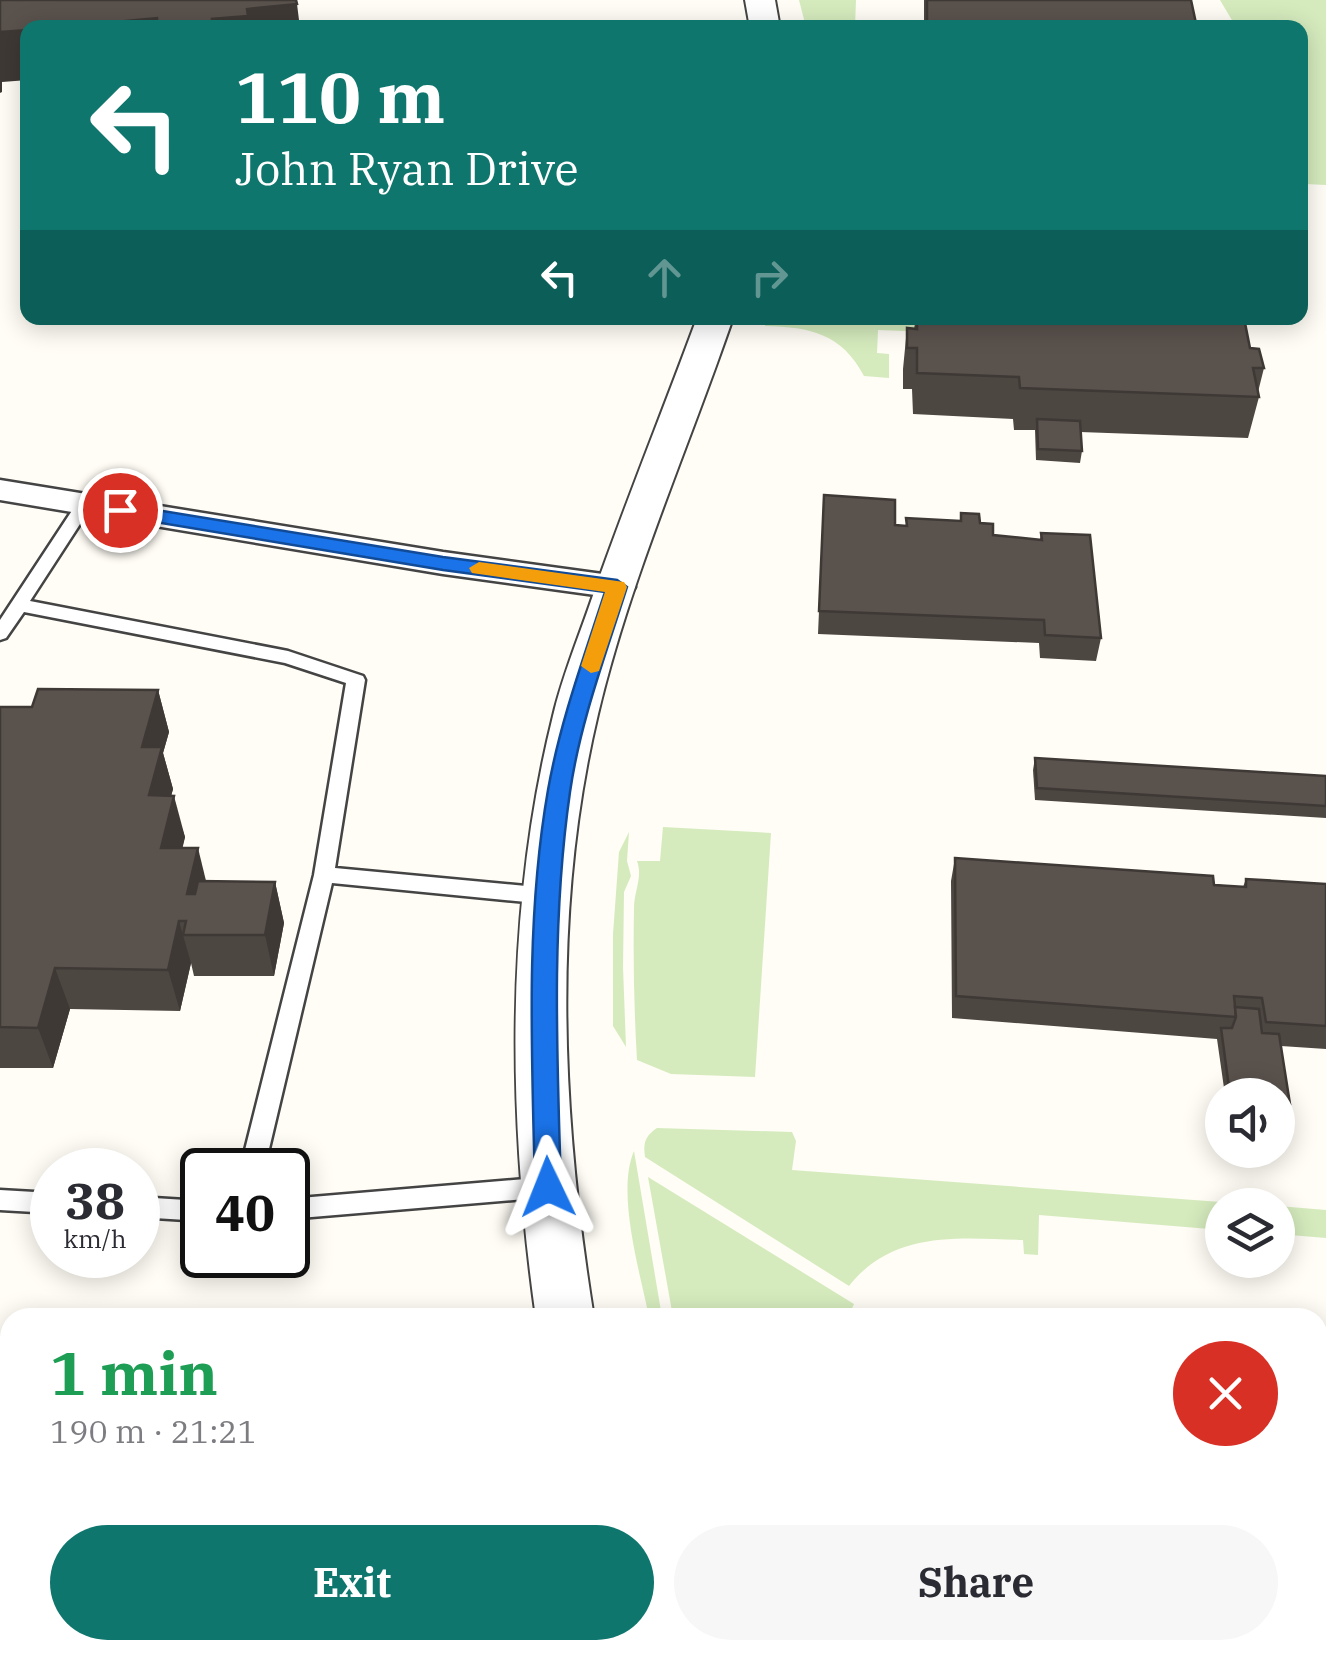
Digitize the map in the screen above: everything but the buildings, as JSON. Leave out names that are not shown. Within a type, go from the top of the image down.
[{"type":"street","points":[[564,1308],[548,1187],[542,974],[559,792],[576,712],[617,587],[712,325]]},
{"type":"street","points":[[0,490],[443,563],[617,587]]},
{"type":"lane","points":[[0,634],[85,504]]},
{"type":"lane","points":[[19,605],[288,657],[356,680],[324,875],[257,1148]]},
{"type":"lane","points":[[324,875],[549,896]]},
{"type":"lane","points":[[310,1207],[548,1187]]},
{"type":"lane","points":[[0,1200],[30,1202]]},
{"type":"green space","points":[[799,0],[856,0],[855,20],[804,20]]},
{"type":"green space","points":[[1220,0],[1326,0],[1326,185],[1308,184],[1308,20],[1232,20]]},
{"type":"green space","points":[[908,325],[1103,334],[1103,339],[878,330],[877,353],[889,354],[889,378],[864,376],[846,351],[824,336],[797,328],[765,326]]},
{"type":"green space","points":[[663,827],[771,833],[755,1077],[671,1074],[637,1060],[637,861],[660,861]]},
{"type":"green space","points":[[629,832],[627,861],[631,876],[624,892],[626,1047],[613,1026],[613,934],[619,852]]},
{"type":"green space","points":[[657,1128],[792,1132],[796,1141],[792,1170],[1205,1201],[1205,1229],[1039,1215],[1038,1255],[1024,1254],[1023,1240],[929,1241],[886,1255],[849,1286],[645,1157],[650,1134]]},
{"type":"green space","points":[[634,1151],[660,1308],[647,1308],[628,1210],[629,1168]]},
{"type":"green space","points":[[648,1177],[854,1304],[852,1308],[671,1308]]},
{"type":"green space","points":[[1295,1207],[1326,1210],[1326,1238],[1295,1235]]},
{"type":"slow traffic","points":[[479,568],[617,587],[591,666]]},
{"type":"route","points":[[120,510],[617,587],[576,712],[552,847],[542,974],[548,1187]]}]
